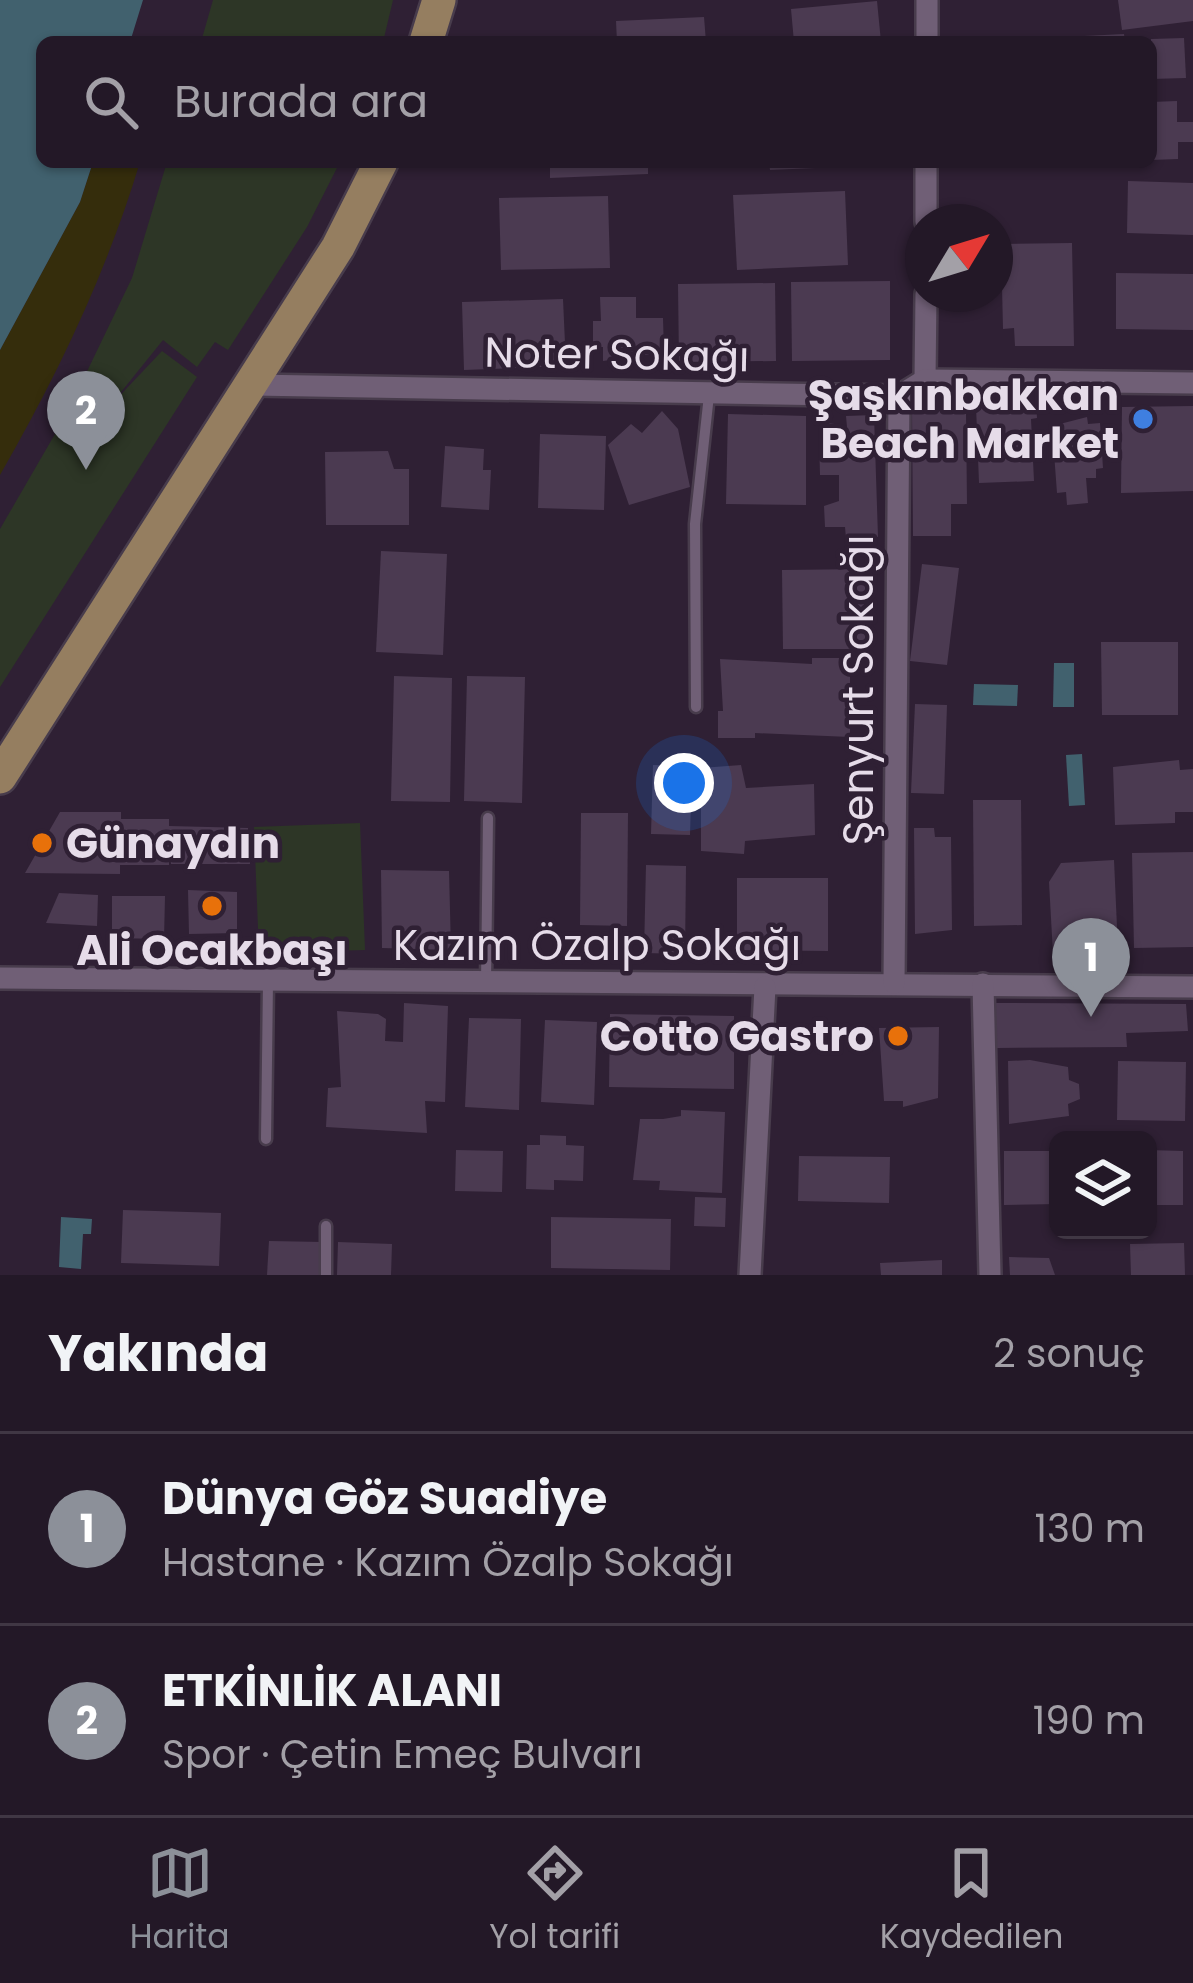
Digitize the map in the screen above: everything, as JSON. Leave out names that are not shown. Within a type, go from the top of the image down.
[{"type":"main road","points":[[428,36],[439,0]]},
{"type":"main road","points":[[0,777],[53,686],[338,247],[378,168]]},
{"type":"street","points":[[927,0],[927,36]]},
{"type":"street","points":[[926,168],[926,204]]},
{"type":"street","points":[[925,380],[926,312]]},
{"type":"street","points":[[898,396],[925,380],[1193,382]]},
{"type":"street","name":"Noter Sokağı","points":[[251,386],[898,396]]},
{"type":"street","name":"Şenyurt Sokağı","points":[[894,983],[898,396]]},
{"type":"street","name":"Kazım Özalp Sokağı","points":[[0,979],[1193,987]]},
{"type":"street","points":[[983,984],[990,1275]]},
{"type":"street","points":[[750,1275],[765,987]]},
{"type":"lane","points":[[696,707],[695,524],[709,394]]},
{"type":"lane","points":[[486,984],[488,818]]},
{"type":"lane","points":[[266,1138],[268,982]]},
{"type":"lane","points":[[326,1226],[326,1275]]},
{"type":"green space","points":[[213,0],[393,0],[384,36],[203,36]]},
{"type":"green space","points":[[165,168],[337,168],[307,227],[228,350],[215,342],[197,367],[163,340],[109,407],[162,351],[197,377],[0,687],[0,529],[66,415],[132,278]]},
{"type":"green space","points":[[360,823],[365,950],[259,953],[254,827]]},
{"type":"sand","points":[[91,168],[138,168],[79,323],[0,475],[0,350],[80,202]]},
{"type":"water","points":[[0,0],[143,0],[132,36],[36,36],[36,168],[91,168],[80,202],[0,350]]},
{"type":"water","points":[[1054,663],[1074,663],[1074,707],[1053,707]]},
{"type":"water","points":[[974,684],[1018,685],[1017,706],[973,705]]},
{"type":"water","points":[[1082,754],[1085,805],[1069,806],[1066,755]]},
{"type":"water","points":[[61,1217],[92,1219],[91,1234],[83,1234],[81,1269],[59,1267]]},
{"type":"building","points":[[1118,0],[1193,0],[1193,21],[1122,30]]},
{"type":"building","points":[[877,1],[880,36],[793,36],[791,9]]},
{"type":"building","points":[[704,17],[706,36],[617,36],[616,21]]},
{"type":"building","points":[[1184,38],[1186,78],[1157,79],[1157,39]]},
{"type":"building","points":[[1177,101],[1177,122],[1193,122],[1193,142],[1178,142],[1178,159],[1157,160],[1157,102]]},
{"type":"building","points":[[550,168],[648,168],[648,174],[550,178]]},
{"type":"building","points":[[1128,181],[1193,183],[1193,235],[1127,233]]},
{"type":"building","points":[[845,191],[848,265],[737,270],[733,195]]},
{"type":"building","points":[[608,196],[610,268],[501,270],[499,198]]},
{"type":"building","points":[[1072,243],[1074,346],[1015,346],[1014,328],[1003,329],[1003,312],[1013,312],[1013,244]]},
{"type":"building","points":[[1116,273],[1193,274],[1193,330],[1116,329]]},
{"type":"building","points":[[890,281],[890,360],[792,361],[791,282]]},
{"type":"building","points":[[775,283],[776,361],[679,362],[678,284]]},
{"type":"building","points":[[600,297],[636,297],[636,318],[663,318],[664,352],[603,361],[603,347],[593,347],[593,321],[601,321]]},
{"type":"building","points":[[563,299],[566,366],[464,370],[462,302]]},
{"type":"building","points":[[1036,404],[1037,418],[1031,419],[1034,481],[979,483],[976,406]]},
{"type":"building","points":[[1193,406],[1193,491],[1121,493],[1122,407]]},
{"type":"building","points":[[662,411],[678,429],[690,487],[629,505],[608,445],[631,424],[642,433]]},
{"type":"building","points":[[912,411],[966,411],[967,504],[951,504],[951,536],[913,536]]},
{"type":"building","points":[[728,414],[806,416],[806,505],[726,504]]},
{"type":"building","points":[[874,415],[878,537],[846,538],[845,527],[825,527],[824,506],[839,501],[839,475],[820,475],[819,439],[826,439],[826,422],[847,427],[846,416]]},
{"type":"building","points":[[1087,417],[1088,424],[1100,423],[1103,468],[1096,469],[1096,478],[1086,478],[1088,503],[1067,505],[1066,492],[1057,493],[1052,426]]},
{"type":"building","points":[[540,434],[606,436],[604,510],[538,508]]},
{"type":"building","points":[[445,446],[484,449],[483,470],[491,470],[489,510],[441,507]]},
{"type":"building","points":[[388,451],[394,469],[409,469],[409,525],[326,525],[325,452]]},
{"type":"building","points":[[381,551],[447,554],[443,655],[376,652]]},
{"type":"building","points":[[922,564],[959,568],[947,665],[910,661]]},
{"type":"building","points":[[868,569],[869,649],[783,649],[782,570]]},
{"type":"building","points":[[1101,642],[1178,642],[1178,715],[1102,715]]},
{"type":"building","points":[[812,658],[850,658],[850,737],[755,733],[755,738],[718,738],[718,711],[723,711],[720,659],[812,664]]},
{"type":"building","points":[[394,676],[452,678],[450,802],[391,801]]},
{"type":"building","points":[[467,676],[525,677],[522,803],[464,801]]},
{"type":"building","points":[[915,704],[947,705],[944,794],[911,793]]},
{"type":"building","points":[[1179,760],[1180,770],[1193,769],[1193,812],[1175,812],[1175,823],[1115,825],[1113,767]]},
{"type":"building","points":[[653,765],[692,766],[690,835],[651,834]]},
{"type":"building","points":[[741,765],[746,788],[814,784],[815,835],[745,841],[744,854],[701,851],[701,768]]},
{"type":"building","points":[[973,800],[1021,800],[1022,925],[974,926]]},
{"type":"building","points":[[60,812],[121,812],[121,819],[169,819],[169,826],[248,828],[250,864],[171,864],[169,843],[169,865],[120,865],[120,874],[25,873]]},
{"type":"building","points":[[581,813],[628,813],[627,926],[580,925]]},
{"type":"building","points":[[914,828],[934,828],[935,837],[951,837],[952,930],[915,934]]},
{"type":"building","points":[[1193,852],[1193,947],[1134,948],[1132,853]]},
{"type":"building","points":[[1114,860],[1118,950],[1053,954],[1049,882],[1061,863]]},
{"type":"building","points":[[646,865],[686,866],[685,954],[644,953]]},
{"type":"building","points":[[381,870],[449,871],[451,950],[382,948]]},
{"type":"building","points":[[737,878],[828,878],[828,951],[737,950]]},
{"type":"building","points":[[188,890],[237,892],[237,933],[189,934]]},
{"type":"building","points":[[59,893],[98,895],[97,926],[46,923]]},
{"type":"building","points":[[112,896],[165,896],[164,939],[112,938]]},
{"type":"building","points":[[404,1003],[448,1006],[445,1102],[425,1101],[427,1133],[326,1127],[328,1088],[341,1087],[337,1011],[378,1014],[386,1019],[385,1041],[403,1042]]},
{"type":"building","points":[[995,1003],[1186,1004],[1188,1031],[1126,1033],[1127,1047],[997,1048]]},
{"type":"building","points":[[610,1014],[734,1016],[734,1089],[609,1087]]},
{"type":"building","points":[[469,1018],[521,1019],[519,1110],[465,1107]]},
{"type":"building","points":[[545,1020],[597,1022],[594,1105],[541,1102]]},
{"type":"building","points":[[939,1027],[938,1098],[903,1107],[903,1101],[884,1101],[879,1028]]},
{"type":"building","points":[[1008,1061],[1068,1067],[1069,1080],[1079,1084],[1080,1099],[1068,1104],[1069,1116],[1009,1124]]},
{"type":"building","points":[[1118,1061],[1186,1062],[1185,1121],[1117,1120]]},
{"type":"building","points":[[681,1110],[725,1112],[722,1193],[659,1190],[660,1181],[633,1180],[640,1119],[681,1116]]},
{"type":"building","points":[[540,1135],[566,1136],[566,1145],[584,1146],[583,1181],[554,1180],[554,1190],[526,1189],[527,1145],[540,1145]]},
{"type":"building","points":[[456,1150],[503,1151],[502,1192],[455,1191]]},
{"type":"building","points":[[1157,1150],[1183,1151],[1183,1205],[1157,1205]]},
{"type":"building","points":[[1004,1151],[1049,1151],[1049,1204],[1004,1205]]},
{"type":"building","points":[[799,1156],[890,1157],[889,1203],[798,1201]]},
{"type":"building","points":[[695,1197],[726,1198],[725,1227],[694,1226]]},
{"type":"building","points":[[123,1210],[221,1213],[219,1266],[121,1263]]},
{"type":"building","points":[[551,1217],[671,1219],[670,1270],[551,1268]]},
{"type":"building","points":[[269,1241],[323,1242],[322,1275],[267,1275]]},
{"type":"building","points":[[338,1242],[392,1244],[391,1275],[337,1275]]},
{"type":"building","points":[[1184,1243],[1185,1275],[1131,1275],[1130,1244]]},
{"type":"building","points":[[1009,1257],[1049,1258],[1055,1275],[1010,1275]]},
{"type":"building","points":[[942,1260],[942,1275],[881,1275],[880,1263]]},
{"type":"place","name":"Şaşkınbakkan Beach Market","points":[[1143,419]]},
{"type":"place","name":"ETKİNLİK ALANI","points":[[86,470]]},
{"type":"place","name":"Günaydın","points":[[42,843]]},
{"type":"place","name":"Ali Ocakbaşı","points":[[212,906]]},
{"type":"place","name":"Dünya Göz Suadiye","points":[[1091,1017]]},
{"type":"place","name":"Cotto Gastro","points":[[898,1036]]}]
